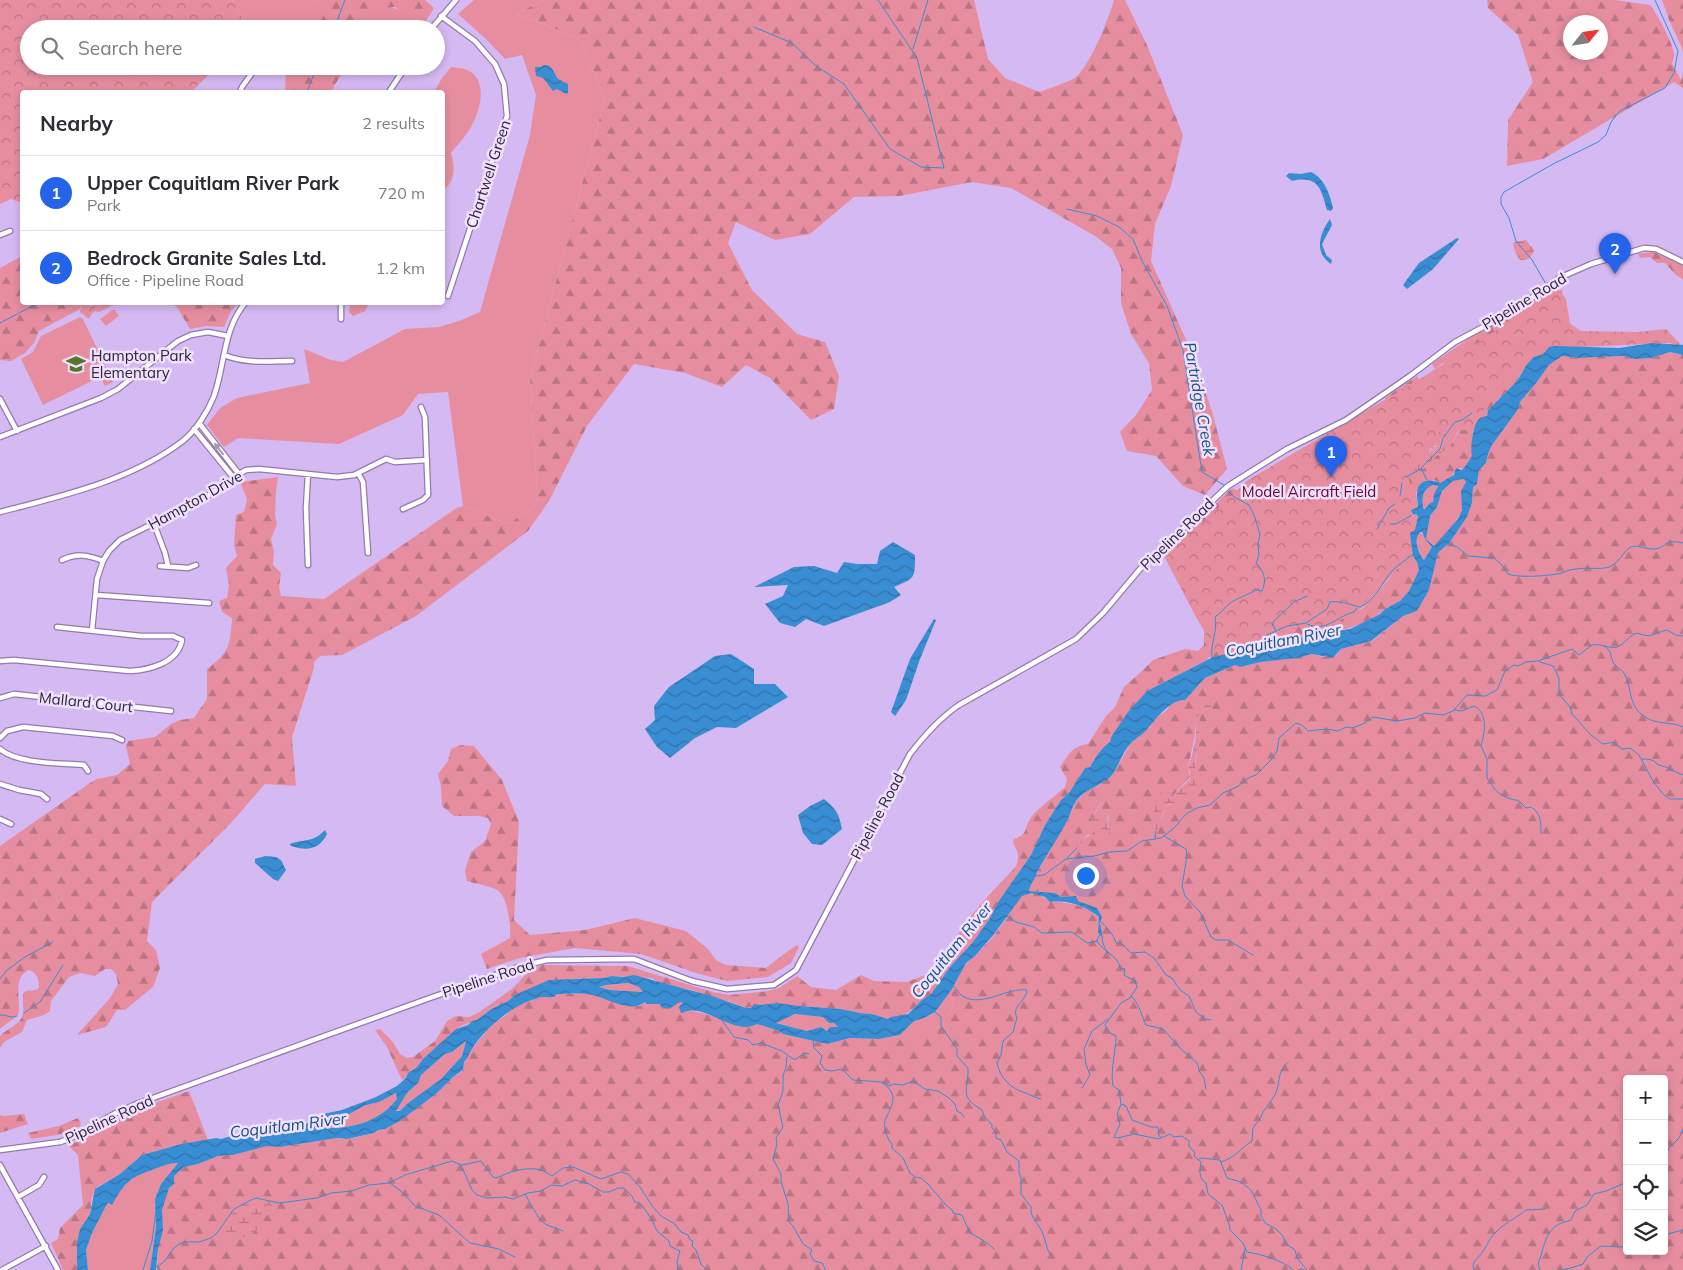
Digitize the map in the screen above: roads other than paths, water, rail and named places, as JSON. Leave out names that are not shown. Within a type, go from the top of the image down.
[{"type":"street","points":[[439,20],[456,0]]},
{"type":"street","name":"Chartwell Green","points":[[442,16],[475,41],[495,64],[504,84],[507,116],[448,296]]},
{"type":"street","points":[[241,90],[251,75]]},
{"type":"street","points":[[390,90],[400,75]]},
{"type":"street","points":[[0,235],[10,231]]},
{"type":"street","name":"Pipeline Road","points":[[0,1150],[60,1142],[69,1139],[85,1132],[112,1115],[140,1103],[518,966],[539,961],[562,958],[634,959],[692,981],[727,989],[774,985],[796,970],[910,754],[933,726],[945,714],[959,705],[1076,639],[1103,613],[1140,569],[1228,486],[1292,446],[1346,420],[1456,342],[1515,310],[1544,287],[1583,267],[1644,248],[1656,249],[1683,262]]},
{"type":"street","points":[[0,512],[77,492],[133,470],[186,439],[209,408],[232,324],[244,305]]},
{"type":"street","points":[[341,305],[341,319]]},
{"type":"street","points":[[0,438],[101,398],[118,389],[178,341],[191,335],[208,332],[228,336]]},
{"type":"street","points":[[224,355],[245,361],[292,361]]},
{"type":"street","points":[[0,399],[17,431]]},
{"type":"street","points":[[403,509],[423,500],[428,495],[425,416],[421,407]]},
{"type":"street","points":[[199,423],[239,474]]},
{"type":"street","points":[[194,429],[233,477]]},
{"type":"street","name":"Hampton Drive","points":[[92,630],[97,579],[108,551],[120,540],[203,499],[246,470],[258,468],[337,478],[358,473],[386,459],[396,462],[427,460]]},
{"type":"street","points":[[358,473],[363,482],[368,553]]},
{"type":"street","points":[[308,474],[306,508],[308,565]]},
{"type":"street","points":[[154,524],[168,566]]},
{"type":"street","points":[[62,560],[72,555],[90,556],[103,561]]},
{"type":"street","points":[[160,566],[188,568],[196,565]]},
{"type":"street","points":[[96,595],[209,603]]},
{"type":"street","points":[[0,660],[143,671],[155,667],[172,657],[181,647],[182,640],[173,636],[141,636],[57,627]]},
{"type":"street","name":"Mallard Court","points":[[0,698],[14,694],[172,711]]},
{"type":"street","points":[[0,738],[7,731],[24,727],[113,736],[122,740]]},
{"type":"street","points":[[0,749],[28,760],[84,765],[88,771]]},
{"type":"street","points":[[0,784],[41,794],[47,799]]},
{"type":"street","points":[[0,819],[11,824]]},
{"type":"street","points":[[0,1165],[58,1270]]},
{"type":"street","points":[[18,1197],[39,1185],[44,1177]]},
{"type":"street","points":[[2,1270],[46,1246]]},
{"type":"water","points":[[549,66],[558,79],[568,84],[568,93],[566,94],[557,89],[553,91],[543,78],[536,76],[535,67]]},
{"type":"water","points":[[1311,172],[1320,178],[1326,187],[1333,208],[1331,211],[1327,210],[1323,195],[1317,185],[1308,180],[1292,181],[1286,176],[1289,173],[1301,174]]},
{"type":"water","points":[[1330,219],[1332,225],[1322,244],[1326,255],[1332,260],[1331,264],[1326,260],[1320,249],[1323,231]]},
{"type":"water","points":[[1457,238],[1459,239],[1433,269],[1407,289],[1403,285],[1419,263]]},
{"type":"water","points":[[1652,343],[1683,345],[1683,355],[1670,352],[1651,358],[1636,359],[1622,356],[1579,358],[1562,356],[1549,365],[1520,402],[1516,412],[1492,445],[1486,463],[1479,470],[1477,484],[1473,487],[1472,503],[1467,517],[1450,542],[1438,553],[1429,590],[1417,611],[1403,616],[1371,641],[1341,649],[1333,658],[1312,654],[1240,667],[1235,665],[1205,678],[1185,700],[1175,702],[1165,709],[1146,731],[1130,744],[1110,777],[1076,801],[1069,817],[1037,872],[1029,891],[1055,893],[1061,897],[1076,896],[1078,901],[1097,908],[1102,917],[1100,923],[1103,939],[1098,932],[1099,917],[1087,909],[1076,904],[1050,902],[1045,897],[1031,893],[1022,896],[995,933],[975,956],[966,963],[952,989],[935,1012],[914,1021],[900,1035],[879,1039],[850,1038],[827,1044],[783,1034],[757,1024],[749,1027],[732,1024],[696,1011],[681,1013],[679,1007],[683,1003],[681,1002],[668,1008],[661,1007],[660,1004],[647,1004],[645,1002],[632,1006],[624,1005],[593,995],[583,994],[559,994],[553,997],[540,997],[509,1011],[492,1025],[472,1049],[464,1062],[463,1070],[437,1093],[400,1121],[385,1129],[347,1139],[337,1138],[280,1147],[267,1146],[233,1155],[218,1156],[184,1167],[174,1176],[174,1184],[169,1188],[162,1210],[163,1230],[158,1249],[156,1270],[150,1270],[156,1227],[155,1199],[161,1184],[178,1163],[164,1165],[137,1176],[124,1187],[112,1205],[107,1204],[92,1233],[86,1250],[88,1270],[77,1270],[77,1242],[80,1229],[90,1214],[95,1189],[120,1174],[142,1155],[181,1144],[216,1138],[221,1139],[238,1134],[286,1132],[299,1128],[323,1114],[342,1110],[376,1097],[397,1086],[406,1078],[408,1073],[417,1067],[423,1059],[456,1029],[477,1020],[515,995],[549,980],[634,975],[712,996],[746,1008],[751,1008],[754,1004],[778,1003],[841,1009],[872,1014],[888,1019],[908,1014],[931,994],[950,967],[973,942],[1031,855],[1045,825],[1061,800],[1069,793],[1085,768],[1090,767],[1101,750],[1110,742],[1111,737],[1128,712],[1147,691],[1213,657],[1251,649],[1269,651],[1294,641],[1296,638],[1350,629],[1380,614],[1400,601],[1409,591],[1419,570],[1413,556],[1410,534],[1415,530],[1418,516],[1416,514],[1413,515],[1411,510],[1418,507],[1417,490],[1421,483],[1432,481],[1440,483],[1454,475],[1456,468],[1462,470],[1464,468],[1472,456],[1471,448],[1477,422],[1479,419],[1487,416],[1488,410],[1517,381],[1527,364],[1534,357],[1543,354],[1549,347],[1555,346],[1619,348]],"holes":[[[1464,479],[1466,482],[1461,491],[1462,510],[1458,519],[1434,546],[1426,539],[1430,516],[1437,507],[1442,491],[1453,481]],[[1433,485],[1438,486],[1433,502],[1424,510],[1423,495]],[[1420,532],[1422,532],[1432,547],[1424,560],[1418,550],[1417,539]],[[628,983],[639,987],[643,992],[610,990],[599,987]],[[795,1014],[823,1017],[829,1023],[834,1023],[838,1027],[830,1027],[827,1031],[821,1027],[807,1031],[776,1023]],[[466,1041],[462,1056],[441,1079],[400,1111],[396,1111],[407,1093],[418,1083],[421,1075],[445,1054],[452,1052]],[[396,1093],[397,1099],[371,1120],[344,1127],[325,1127],[366,1105],[379,1102]]]},
{"type":"water","points":[[893,542],[915,555],[915,569],[912,577],[894,587],[901,595],[890,602],[824,626],[806,619],[795,627],[780,623],[765,604],[783,596],[788,585],[754,587],[794,567],[814,566],[837,573],[844,562],[877,564],[880,551]]},
{"type":"water","points":[[934,619],[936,620],[906,700],[895,716],[891,712],[910,659]]},
{"type":"water","points":[[731,654],[754,669],[754,684],[775,684],[788,697],[736,728],[717,727],[695,738],[670,758],[657,747],[645,729],[655,720],[654,706],[669,687],[715,656]]},
{"type":"water","points":[[824,799],[836,812],[842,829],[822,845],[812,844],[803,833],[798,815]]},
{"type":"water","points":[[325,830],[327,834],[324,839],[312,848],[297,848],[290,844],[312,839]]},
{"type":"water","points":[[265,856],[276,857],[281,860],[286,870],[278,881],[273,879],[255,863],[255,859]]},
{"type":"waterway","points":[[337,20],[345,0]]},
{"type":"waterway","points":[[754,27],[792,43],[816,66],[844,84],[890,149],[921,167],[944,168],[917,58],[878,0]]},
{"type":"waterway","points":[[913,49],[928,0]]},
{"type":"waterway","points":[[1550,291],[1532,260],[1516,241],[1509,218],[1501,204],[1501,197],[1504,192],[1553,164],[1598,142],[1606,135],[1611,122],[1620,111],[1665,88],[1674,73],[1678,51],[1655,0]]},
{"type":"waterway","points":[[308,90],[314,75]]},
{"type":"waterway","name":"Partridge Creek","points":[[1067,209],[1097,216],[1119,227],[1133,239],[1142,261],[1167,306],[1183,350],[1202,472],[1224,485]]},
{"type":"waterway","points":[[0,323],[34,305]]},
{"type":"waterway","points":[[1427,480],[1421,468],[1440,449],[1443,438],[1455,422],[1462,420],[1472,413]]},
{"type":"waterway","points":[[1406,477],[1421,469]]},
{"type":"waterway","points":[[1400,496],[1402,483]]},
{"type":"waterway","name":"Partridge Creek","points":[[1212,658],[1216,627],[1215,617],[1233,601],[1256,590],[1262,591],[1264,583],[1263,572],[1256,563],[1259,556],[1258,544],[1260,534],[1254,515],[1249,505],[1234,497],[1228,491]]},
{"type":"waterway","points":[[1377,529],[1389,508],[1395,504]]},
{"type":"waterway","points":[[1390,524],[1396,524],[1412,515]]},
{"type":"waterway","points":[[1447,543],[1457,547],[1468,556],[1494,558],[1508,574],[1525,576],[1552,575],[1580,568],[1605,568],[1615,563],[1632,547],[1638,546],[1655,549],[1669,542],[1683,543]]},
{"type":"waterway","name":"Coquitlam River","points":[[1253,650],[1265,636],[1287,626],[1306,623],[1327,609],[1330,602],[1360,607],[1374,596],[1392,571],[1414,554]]},
{"type":"waterway","name":"Coquitlam River","points":[[1276,631],[1273,622],[1294,602],[1307,596]]},
{"type":"waterway","name":"Coquitlam River","points":[[1307,624],[1314,626],[1326,625],[1354,612],[1357,608]]},
{"type":"waterway","points":[[1035,876],[1044,875],[1066,859],[1127,851],[1142,841],[1161,838],[1174,828],[1186,814],[1197,808],[1210,805],[1223,793],[1256,775],[1277,751],[1279,738],[1296,723],[1302,725],[1308,731],[1326,729],[1338,731],[1346,727],[1352,728],[1363,724],[1373,717],[1397,721],[1415,718],[1425,713],[1443,715],[1453,711],[1467,695],[1485,696],[1497,690],[1505,671],[1514,665],[1518,666],[1526,662],[1538,661],[1572,649],[1579,655],[1592,645],[1617,647],[1637,633],[1650,635],[1667,630],[1676,635],[1683,636]]},
{"type":"waterway","points":[[1604,646],[1610,651],[1614,664],[1624,673],[1633,702],[1639,712],[1654,721],[1683,727]]},
{"type":"waterway","points":[[1540,662],[1553,666],[1559,678],[1559,694],[1570,707],[1572,714],[1591,735],[1603,744],[1613,743],[1622,749],[1630,748],[1639,755],[1653,781],[1663,794],[1670,799],[1683,799]]},
{"type":"waterway","points":[[1454,710],[1462,711],[1474,706],[1482,713],[1484,735],[1481,746],[1487,759],[1487,778],[1501,795],[1518,800],[1526,808],[1531,807],[1537,812],[1540,818],[1541,834]]},
{"type":"waterway","points":[[1642,759],[1653,760],[1658,765],[1683,775]]},
{"type":"waterway","points":[[1155,839],[1156,831]]},
{"type":"waterway","points":[[1164,836],[1186,849],[1187,856],[1182,886],[1185,896],[1200,912],[1211,937],[1216,940],[1228,940],[1253,955]]},
{"type":"waterway","points":[[1067,858],[1077,848]]},
{"type":"waterway","points":[[1007,916],[1016,922],[1034,927],[1042,933],[1072,932],[1087,943],[1097,941]]},
{"type":"waterway","points":[[1100,921],[1110,931],[1116,943],[1121,943],[1131,953],[1145,952],[1154,958],[1166,975],[1172,978],[1180,990],[1189,996],[1196,1012],[1205,1019],[1211,1020]]},
{"type":"waterway","points":[[1100,934],[1097,940],[1098,943],[1109,954]]},
{"type":"waterway","points":[[1102,938],[1105,949],[1117,960],[1120,968],[1125,969],[1124,975],[1135,981],[1137,987],[1130,998],[1121,1003],[1105,1025],[1110,1033],[1116,1036],[1112,1080],[1113,1086],[1119,1090],[1121,1104],[1117,1114],[1120,1124],[1114,1137],[1118,1138],[1134,1134],[1159,1139],[1170,1134],[1174,1137],[1182,1136],[1189,1141],[1189,1146],[1195,1153],[1194,1156],[1201,1162],[1201,1177],[1206,1183],[1208,1194],[1222,1205],[1230,1230],[1243,1243],[1247,1252],[1277,1260],[1293,1270]]},
{"type":"waterway","points":[[0,979],[7,970],[25,957],[53,942]]},
{"type":"waterway","points":[[24,1013],[40,1002],[63,965]]},
{"type":"waterway","points":[[953,986],[962,996],[979,1000],[1012,991],[1027,990],[1017,1007],[1017,1018],[1013,1032],[1003,1041],[1001,1055],[997,1063],[1004,1078],[1011,1086],[1041,1099]]},
{"type":"waterway","points":[[1131,996],[1138,1006],[1146,1025],[1163,1029],[1196,1062],[1204,1078],[1206,1089]]},
{"type":"waterway","points":[[935,1012],[941,1017],[941,1026],[957,1049],[957,1056],[968,1068],[966,1092],[969,1100],[981,1109],[996,1132],[996,1138],[1001,1140],[1007,1152],[1019,1161],[1021,1194],[1031,1207],[1033,1218],[1041,1230],[1050,1254]]},
{"type":"waterway","points":[[0,1015],[17,1016]]},
{"type":"waterway","points":[[721,1019],[734,1037],[748,1040],[753,1045],[761,1043],[782,1051],[793,1059],[805,1053],[809,1054]]},
{"type":"waterway","points":[[1082,1088],[1090,1075],[1086,1065],[1084,1049],[1092,1031],[1108,1019]]},
{"type":"waterway","points":[[813,1041],[814,1048],[822,1056],[820,1063],[825,1070],[842,1069],[853,1080],[882,1082],[891,1091],[893,1099],[885,1121],[885,1128],[892,1148],[903,1158],[910,1173],[928,1184],[953,1213],[962,1215],[970,1233],[994,1249]]},
{"type":"waterway","points":[[787,1057],[783,1076],[783,1091],[778,1105],[783,1127],[776,1138],[777,1144],[773,1159],[781,1174],[781,1181],[788,1204],[789,1222],[803,1244],[812,1250],[810,1254],[814,1261],[822,1263],[826,1270]]},
{"type":"waterway","points":[[1221,1162],[1252,1141],[1253,1128],[1275,1095],[1281,1071],[1287,1063]]},
{"type":"waterway","points":[[883,1082],[889,1086],[893,1084],[903,1085],[913,1081],[925,1089],[938,1091],[949,1098],[955,1104],[957,1111],[964,1117]]},
{"type":"waterway","points":[[1121,1104],[1126,1106],[1132,1120],[1151,1127],[1158,1127],[1159,1136],[1161,1137]]},
{"type":"waterway","points":[[1668,1150],[1679,1138],[1683,1130]]},
{"type":"waterway","points":[[1199,1159],[1220,1160],[1227,1178],[1241,1182],[1251,1190],[1265,1223],[1276,1229],[1283,1236],[1285,1243],[1295,1250],[1297,1258],[1307,1270]]},
{"type":"waterway","points":[[157,1267],[165,1261],[172,1250],[179,1244],[199,1242],[211,1238],[217,1233],[234,1209],[256,1198],[279,1203],[317,1198],[331,1193],[352,1191],[369,1185],[389,1183],[405,1175],[452,1161],[461,1165],[472,1190],[477,1195],[487,1198],[505,1197],[513,1199],[528,1193],[541,1191],[551,1185],[562,1186],[575,1180],[589,1184],[603,1192],[624,1188],[634,1201],[642,1205],[657,1231],[669,1241],[670,1246],[680,1251],[677,1261],[678,1270]]},
{"type":"waterway","points":[[462,1165],[481,1161],[493,1177],[496,1178],[523,1169],[541,1170],[552,1176],[563,1168],[573,1167],[601,1179],[621,1172],[628,1174],[661,1216],[675,1224],[681,1232],[688,1235],[690,1240],[693,1241],[692,1246],[696,1250],[701,1264],[707,1270]]},
{"type":"waterway","points":[[390,1183],[402,1192],[415,1206],[439,1215],[470,1243],[499,1249],[515,1257]]},
{"type":"waterway","points":[[1540,1270],[1538,1264],[1545,1242],[1554,1227],[1571,1220],[1575,1211],[1587,1205],[1594,1194],[1623,1184]]},
{"type":"waterway","points":[[525,1194],[540,1220],[563,1231]]},
{"type":"waterway","points":[[1474,1270],[1474,1263],[1498,1230],[1526,1210],[1545,1209]]},
{"type":"waterway","points":[[143,1270],[152,1241],[156,1211]]},
{"type":"waterway","points":[[1668,1234],[1683,1230]]},
{"type":"waterway","points":[[1561,1270],[1583,1264],[1588,1256],[1601,1246],[1623,1247]]},
{"type":"waterway","points":[[1241,1270],[1245,1249]]},
{"type":"waterway","points":[[1298,1270],[1304,1270]]},
{"type":"place","name":"Bedrock Granite Sales Ltd.","points":[[1615,274]]},
{"type":"place","name":"Hampton Park Elementary","points":[[76,364]]},
{"type":"place","name":"Upper Coquitlam River Park","points":[[1331,477]]},
{"type":"park label","name":"Model Aircraft Field","points":[[1309,491]]}]
